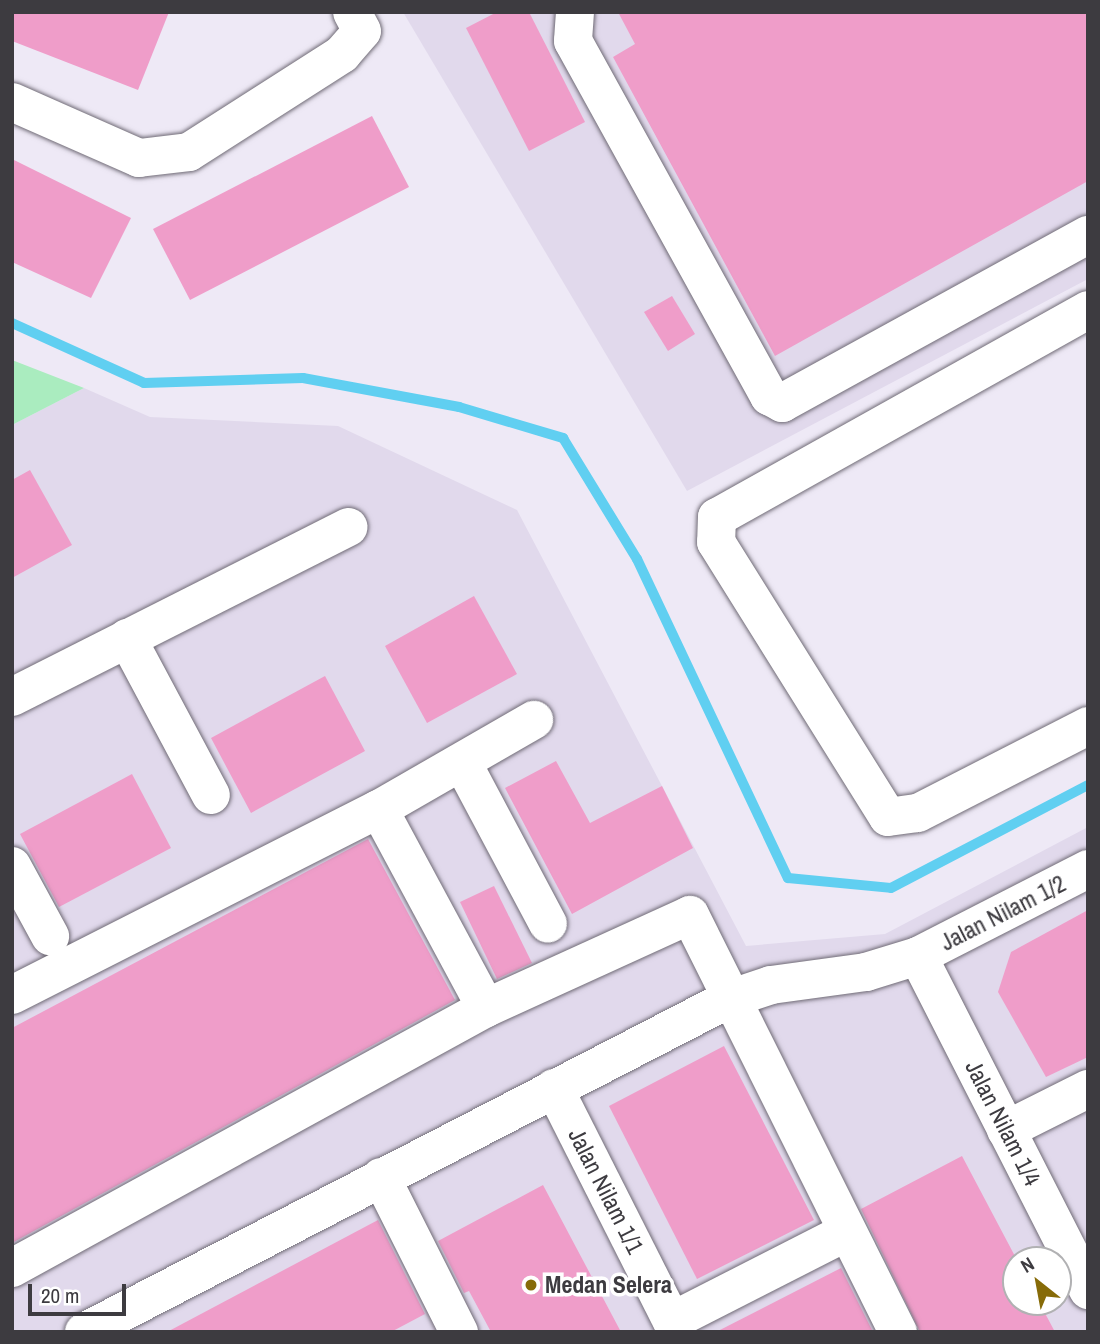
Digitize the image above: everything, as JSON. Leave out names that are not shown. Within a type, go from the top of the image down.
[{"type":"street","points":[[12,102],[139,158],[189,152],[342,54],[362,31],[352,12]]},
{"type":"street","points":[[575,12],[572,41],[769,396],[782,403],[1088,234]]},
{"type":"street","points":[[1088,310],[717,517],[716,542],[888,817],[918,813],[1088,726]]},
{"type":"street","points":[[12,697],[349,527]]},
{"type":"street","points":[[127,638],[211,795]]},
{"type":"street","points":[[12,995],[379,809],[534,720]]},
{"type":"street","points":[[462,762],[548,924]]},
{"type":"street","points":[[379,809],[486,1008]]},
{"type":"street","points":[[12,866],[50,936]]},
{"type":"street","name":"Jalan Nilam 1/2","points":[[84,1332],[729,999],[771,985],[866,972],[918,956],[1088,869]]},
{"type":"street","points":[[12,1268],[486,1008],[690,915],[729,999],[898,1332]]},
{"type":"street","name":"Jalan Nilam 1/4","points":[[918,956],[1088,1290]]},
{"type":"street","name":"Jalan Nilam 1/1","points":[[554,1088],[675,1326]]},
{"type":"street","points":[[1006,1130],[1088,1089]]},
{"type":"street","points":[[381,1177],[459,1332]]},
{"type":"street","points":[[675,1326],[847,1232]]},
{"type":"shaded area","points":[[403,12],[1088,12],[1088,279],[687,491]]},
{"type":"shaded area","points":[[84,388],[150,417],[338,426],[517,510],[746,946],[885,934],[1088,827],[1088,1332],[12,1332],[12,425]]},
{"type":"green space","points":[[12,360],[84,388],[12,425]]},
{"type":"building","points":[[12,12],[169,12],[138,90],[12,41]]},
{"type":"building","points":[[497,12],[529,12],[585,122],[529,151],[466,28]]},
{"type":"building","points":[[618,12],[1088,12],[1088,181],[775,356],[613,57],[635,44]]},
{"type":"building","points":[[372,116],[409,187],[190,300],[153,229]]},
{"type":"building","points":[[12,159],[131,218],[91,298],[12,262]]},
{"type":"building","points":[[672,296],[695,334],[668,351],[644,312]]},
{"type":"building","points":[[30,470],[72,545],[12,578],[12,480]]},
{"type":"building","points":[[474,596],[517,674],[427,723],[385,646]]},
{"type":"building","points":[[325,676],[365,751],[251,813],[211,738]]},
{"type":"building","points":[[556,761],[590,823],[662,786],[693,848],[572,914],[505,788]]},
{"type":"building","points":[[132,774],[171,848],[59,907],[20,834]]},
{"type":"building","points":[[368,839],[455,1000],[12,1243],[12,1028]]},
{"type":"building","points":[[494,886],[532,963],[497,979],[460,902]]},
{"type":"building","points":[[1088,910],[1088,1057],[1046,1077],[998,992],[1011,952]]},
{"type":"building","points":[[724,1046],[814,1220],[697,1279],[609,1106]]},
{"type":"building","points":[[962,1156],[1010,1246],[1002,1246],[1002,1316],[1046,1316],[1055,1332],[920,1332],[861,1209]]},
{"type":"building","name":"Medan Selera","points":[[543,1185],[621,1332],[491,1332],[469,1291],[464,1293],[438,1241]]},
{"type":"building","points":[[378,1220],[425,1314],[391,1332],[167,1332]]},
{"type":"building","points":[[841,1268],[873,1332],[716,1332]]},
{"type":"waterway","points":[[12,323],[144,383],[303,378],[459,407],[563,438],[637,559],[788,878],[891,888],[1088,785]]},
{"type":"place","name":"Medan Selera","points":[[531,1285]]}]
